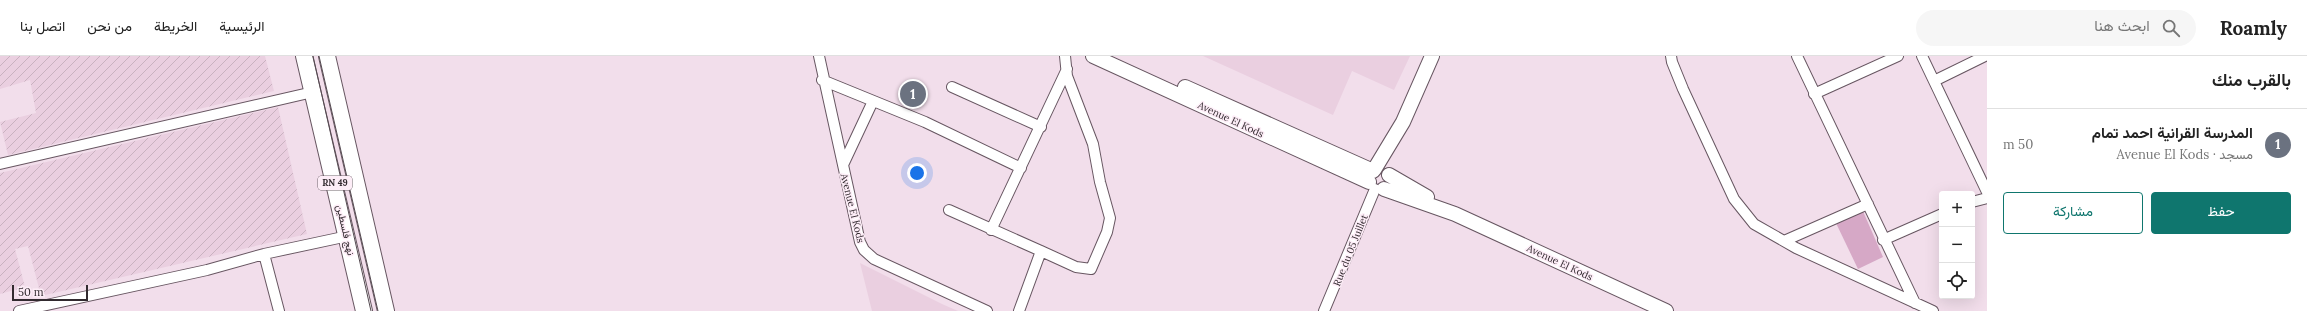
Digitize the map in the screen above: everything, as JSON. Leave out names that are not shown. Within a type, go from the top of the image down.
[{"type":"main road","name":"نهج فلسطين","points":[[304,56],[348,236],[364,311]]},
{"type":"main road","name":"RN 49","points":[[327,56],[386,311]]},
{"type":"main road","name":"Avenue El Kods","points":[[1093,56],[1455,214],[1666,311]]},
{"type":"main road","name":"Avenue El Kods","points":[[1115,56],[1375,180]]},
{"type":"main road","points":[[1403,122],[1389,174],[1389,183],[1375,180],[1403,122],[1432,56]]},
{"type":"main road","name":"Avenue El Kods","points":[[1389,174],[1455,214]]},
{"type":"street","name":"Avenue El Kods","points":[[819,56],[822,80],[860,242],[868,254],[924,283],[986,311]]},
{"type":"street","points":[[949,210],[991,230],[1076,266],[1091,269],[1110,224],[1109,210],[1100,182],[1093,144],[1066,69],[1065,56]]},
{"type":"street","points":[[1671,56],[1683,89],[1734,198],[1754,224],[1784,241],[1932,311]]},
{"type":"street","points":[[1797,56],[1868,204],[1883,240],[1915,303]]},
{"type":"street","points":[[1814,94],[1898,56]]},
{"type":"street","points":[[1922,56],[1987,192]]},
{"type":"street","points":[[1934,81],[1985,56]]},
{"type":"street","points":[[991,230],[1041,127],[1066,69]]},
{"type":"street","points":[[822,80],[924,122],[1021,168]]},
{"type":"street","points":[[952,87],[1041,127]]},
{"type":"street","points":[[0,164],[313,92]]},
{"type":"street","points":[[843,165],[874,101]]},
{"type":"street","name":"Rue du 05 Juillet","points":[[1324,311],[1375,180]]},
{"type":"street","points":[[1975,201],[1987,198]]},
{"type":"street","points":[[1784,241],[1868,204]]},
{"type":"street","points":[[1883,240],[1939,215]]},
{"type":"street","points":[[19,311],[207,270],[264,254],[348,236]]},
{"type":"street","points":[[1019,311],[1041,251]]},
{"type":"street","points":[[264,254],[279,311]]},
{"type":"shaded area","points":[[0,56],[265,56],[274,91],[8,155],[0,122],[36,113],[30,80],[0,89]]},
{"type":"shaded area","points":[[1203,56],[1410,56],[1394,90],[1352,71],[1333,115]]},
{"type":"shaded area","points":[[278,107],[307,234],[41,296],[28,246],[15,249],[25,287],[0,294],[0,173]]},
{"type":"shaded area","points":[[1862,209],[1883,257],[1858,269],[1835,221]]},
{"type":"shaded area","points":[[860,263],[942,304],[958,311],[872,311]]},
{"type":"tram line","points":[[313,56],[371,311]]},
{"type":"tram line","points":[[319,56],[378,311]]},
{"type":"place","name":"المدرسة القرانية احمد تمام","points":[[913,94]]}]
